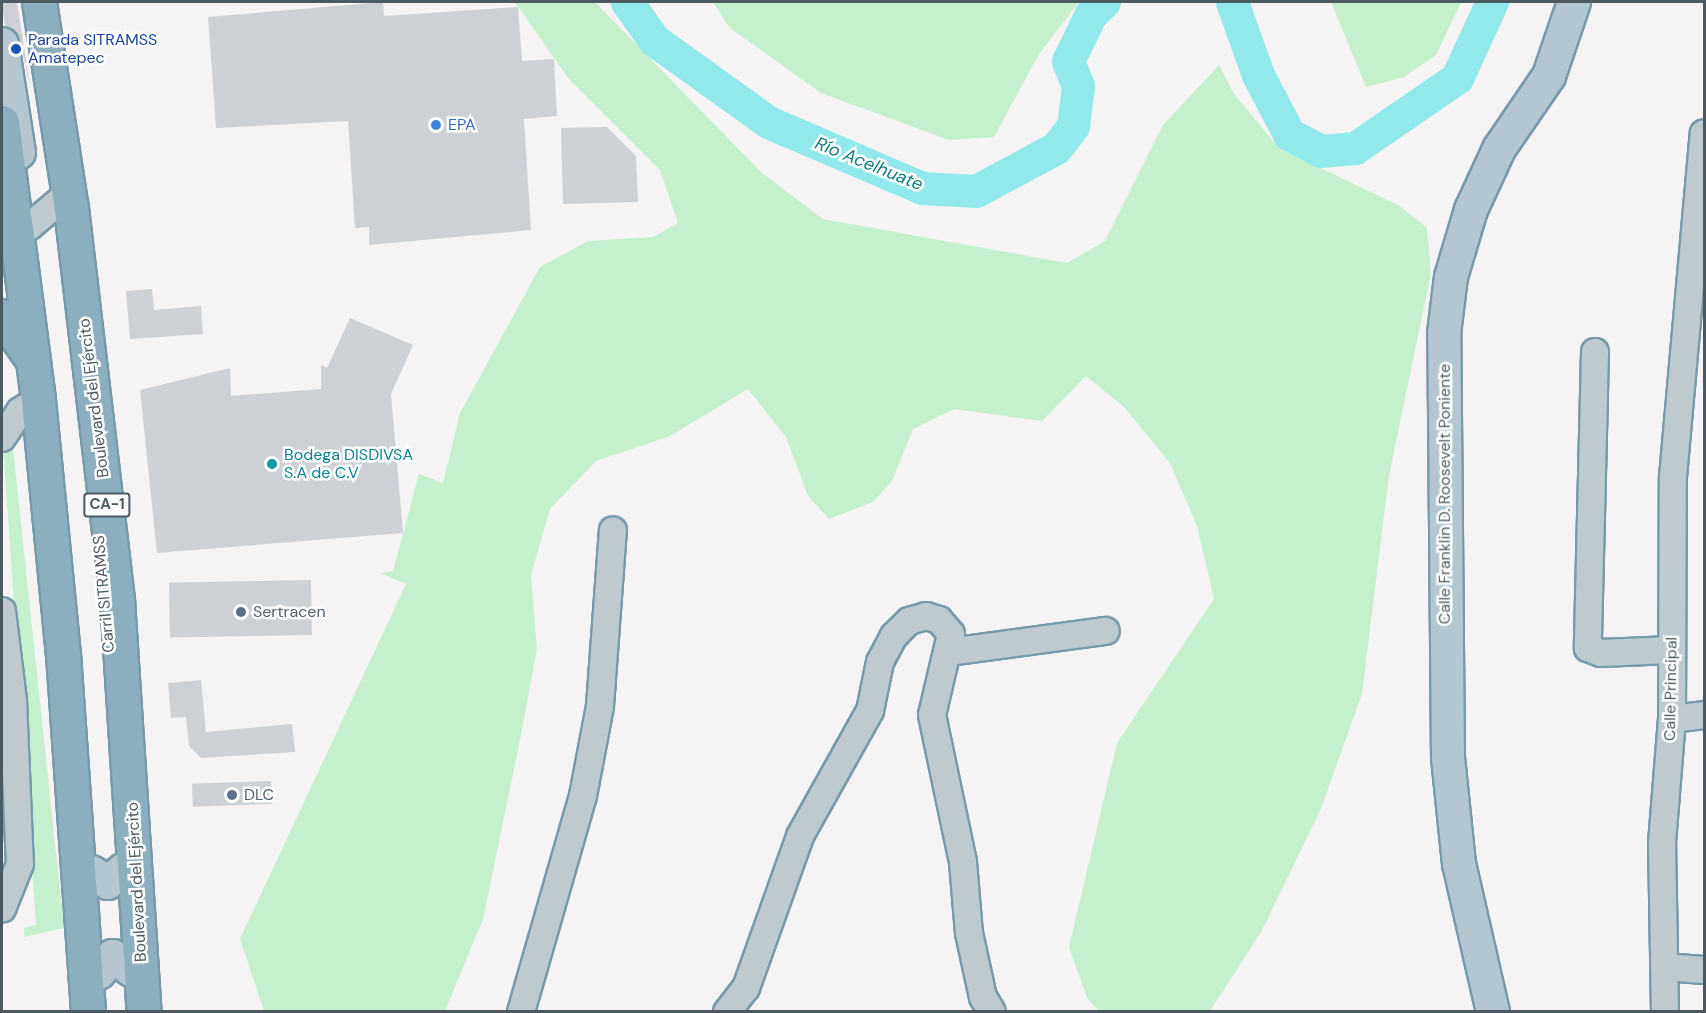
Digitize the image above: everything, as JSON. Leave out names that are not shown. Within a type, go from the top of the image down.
[{"type":"highway","name":"Boulevard del Ejército","points":[[39,2],[117,600],[144,1011]]},
{"type":"highway","points":[[2,134],[34,362],[63,654],[88,1011]]},
{"type":"highway","points":[[2,316],[34,362]]},
{"type":"main road","name":"Carril SITRAMSS","points":[[26,2],[64,198],[105,600],[133,1011]]},
{"type":"main road","name":"Calle Franklin D. Roosevelt Poniente","points":[[1493,1011],[1459,864],[1448,758],[1444,334],[1451,277],[1474,202],[1499,149],[1549,76],[1574,2]]},
{"type":"main road","name":"Carril SITRAMSS","points":[[2,44],[17,232],[77,649],[100,1011]]},
{"type":"main road","points":[[92,872],[108,883],[123,870]]},
{"type":"main road","points":[[99,973],[113,956],[128,963],[130,970]]},
{"type":"street","name":"Calle Principal","points":[[1665,1011],[1662,843],[1672,719],[1672,512],[1693,369],[1704,133]]},
{"type":"street","points":[[17,232],[64,198]]},
{"type":"street","points":[[1595,352],[1588,648],[1601,653],[1672,650]]},
{"type":"street","points":[[2,438],[20,411],[38,400]]},
{"type":"street","points":[[521,1011],[583,796],[600,706],[613,530]]},
{"type":"street","points":[[2,611],[13,700],[20,864],[2,909]]},
{"type":"street","points":[[727,1011],[746,988],[800,836],[870,711],[880,662],[894,636],[909,621],[932,618],[951,634],[950,652],[932,715],[963,862],[969,933],[983,997],[992,1011]]},
{"type":"street","points":[[950,652],[1106,632]]},
{"type":"street","points":[[1672,719],[1704,715]]},
{"type":"street","points":[[1664,967],[1704,970]]},
{"type":"green space","points":[[515,2],[595,2],[762,173],[823,219],[1067,263],[1105,241],[1163,125],[1219,65],[1234,94],[1279,148],[1400,206],[1427,228],[1431,274],[1389,475],[1362,694],[1320,811],[1261,932],[1210,1011],[1099,1011],[1087,998],[1069,947],[1117,743],[1214,599],[1197,526],[1170,463],[1125,408],[1086,376],[1042,421],[954,409],[913,429],[892,481],[873,502],[829,519],[808,496],[786,437],[748,389],[670,436],[596,461],[550,509],[531,575],[537,649],[520,740],[483,919],[445,1011],[264,1011],[240,939],[406,584],[380,573],[393,571],[419,474],[443,483],[460,413],[540,267],[588,241],[653,237],[678,223],[660,170],[568,78]]},
{"type":"green space","points":[[713,2],[1079,2],[1039,54],[994,137],[949,140],[821,93],[730,28]]},
{"type":"green space","points":[[1331,2],[1461,2],[1436,55],[1404,77],[1366,87]]},
{"type":"green space","points":[[11,429],[64,928],[24,937],[24,928],[36,925],[3,444]]},
{"type":"building","points":[[2,2],[17,2],[31,92],[20,41],[5,27]]},
{"type":"building","name":"EPA","points":[[383,2],[384,16],[518,7],[522,61],[554,59],[557,116],[524,119],[531,230],[369,245],[369,227],[355,228],[348,121],[216,128],[208,17]]},
{"type":"building","points":[[607,127],[636,156],[638,202],[563,204],[561,128]]},
{"type":"building","points":[[152,289],[154,310],[201,306],[203,334],[130,339],[126,291]]},
{"type":"building","name":"Bodega DISDIVSA S.A de C.V","points":[[350,318],[413,345],[391,394],[403,533],[157,553],[140,390],[230,368],[231,396],[321,389],[321,365],[327,368]]},
{"type":"building","name":"Sertracen","points":[[311,580],[312,635],[170,637],[169,582]]},
{"type":"building","points":[[201,680],[206,732],[292,724],[295,752],[201,758],[189,746],[186,717],[171,718],[168,683]]},
{"type":"building","name":"DLC","points":[[271,781],[272,804],[193,807],[192,784]]},
{"type":"waterway","name":"Río Acelhuate","points":[[627,2],[654,40],[768,122],[922,188],[976,191],[1056,148],[1073,126],[1078,86],[1068,61],[1091,14],[1104,2]]},
{"type":"waterway","name":"Río Acelhuate","points":[[1232,2],[1258,75],[1289,134],[1321,151],[1355,148],[1457,78],[1492,2]]},
{"type":"place","name":"Parada SITRAMSS Amatepec","points":[[16,49]]},
{"type":"place","name":"EPA","points":[[436,125]]},
{"type":"place","name":"Bodega DISDIVSA S.A de C.V","points":[[272,464]]},
{"type":"place","name":"Sertracen","points":[[241,612]]},
{"type":"place","name":"DLC","points":[[232,795]]}]
